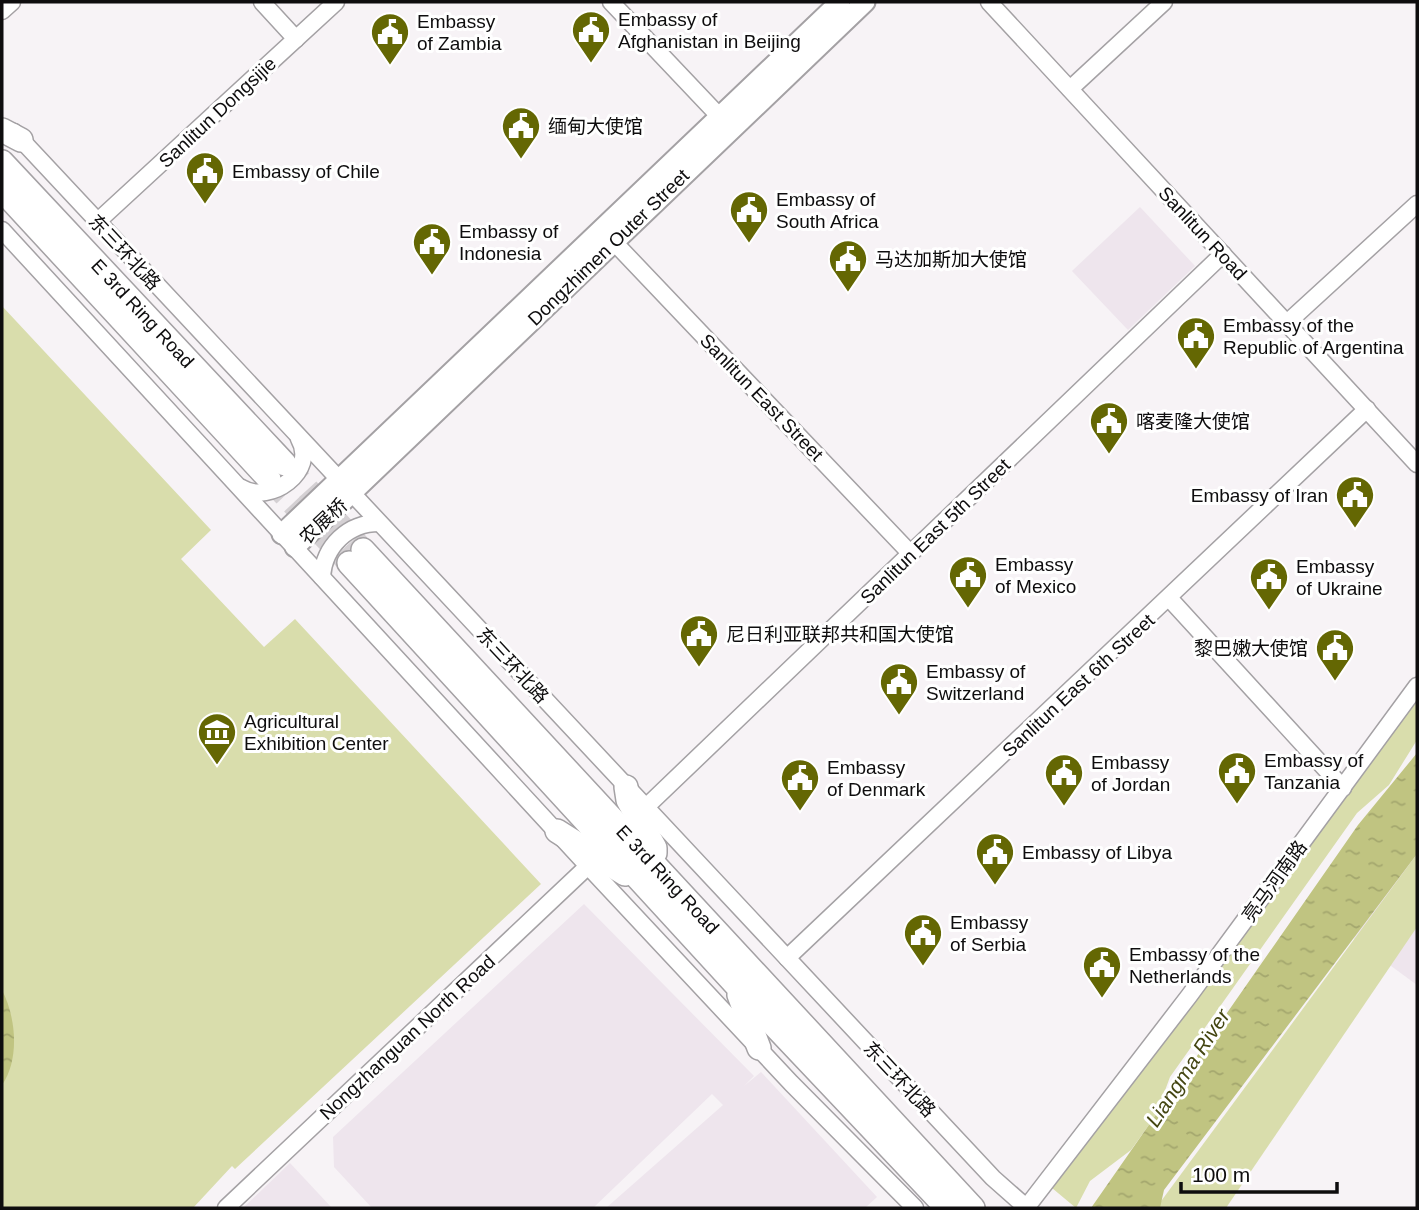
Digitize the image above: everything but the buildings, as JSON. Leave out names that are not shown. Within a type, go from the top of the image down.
[{"type":"highway","name":"E 3rd Ring Road","points":[[2,162],[277,472],[2,190]]},
{"type":"highway","name":"E 3rd Ring Road","points":[[947,1208],[921,1166],[654,863],[356,557],[736,985],[921,1166],[973,1208]]},
{"type":"highway","points":[[626,787],[628,800],[655,848],[654,863]]},
{"type":"highway","points":[[557,831],[652,891]]},
{"type":"highway","points":[[736,985],[759,1048]]},
{"type":"main road","name":"Dongzhimen Outer Street","points":[[346,487],[840,2]]},
{"type":"main road","name":"Dongzhimen Outer Street","points":[[346,487],[613,241],[865,2]]},
{"type":"main road","name":"农展桥","points":[[289,541],[346,487]]},
{"type":"street","points":[[2,11],[12,2]]},
{"type":"street","points":[[262,2],[296,39]]},
{"type":"street","name":"Sanlitun Dongsijie","points":[[97,222],[336,2]]},
{"type":"street","points":[[611,2],[720,117]]},
{"type":"street","name":"Sanlitun Road","points":[[989,2],[1417,464]]},
{"type":"street","points":[[1070,89],[1164,2]]},
{"type":"street","name":"东三环北路","points":[[2,119],[11,135],[97,222],[993,1178],[1026,1208]]},
{"type":"street","points":[[1287,323],[1417,204]]},
{"type":"street","points":[[2,230],[588,866],[759,1048],[915,1208]]},
{"type":"street","name":"Sanlitun East Street","points":[[613,241],[911,554]]},
{"type":"street","name":"Sanlitun East 5th Street","points":[[646,807],[1223,254]]},
{"type":"street","name":"Sanlitun East 6th Street","points":[[787,958],[1367,409]]},
{"type":"street","points":[[237,485],[250,493],[264,493],[276,490],[290,480],[301,467],[304,453],[295,433]]},
{"type":"street","points":[[321,577],[323,561],[343,535],[363,523],[379,523]]},
{"type":"street","points":[[1169,598],[1343,788]]},
{"type":"street","name":"亮马河南路","points":[[1026,1208],[1417,686]]},
{"type":"street","name":"Nongzhanguan North Road","points":[[226,1208],[588,866]]},
{"type":"shaded area","points":[[1140,207],[1195,266],[1128,330],[1072,271]]},
{"type":"shaded area","name":"Agricultural Exhibition Center","points":[[2,306],[211,530],[181,559],[264,647],[295,619],[541,884],[235,1169],[232,1166],[193,1208],[2,1208]]},
{"type":"shaded area","points":[[1417,701],[1417,740],[1389,785],[1357,813],[1170,1077],[1156,1115],[1131,1150],[1090,1181],[1076,1208],[1052,1188]]},
{"type":"shaded area","points":[[1417,854],[1417,985],[1353,938]]},
{"type":"shaded area","points":[[1417,854],[1417,927],[1226,1208],[1156,1208]]},
{"type":"shaded area","points":[[584,904],[754,1076],[744,1086],[761,1072],[877,1197],[865,1208],[606,1208],[723,1105],[712,1094],[593,1208],[372,1208],[334,1167],[333,1137]]},
{"type":"shaded area","points":[[290,1163],[332,1208],[243,1208]]},
{"type":"water","points":[[1417,753],[1417,854],[1164,1190],[1160,1208],[1091,1208],[1358,825]]},
{"type":"water","points":[[2,990],[13,1025],[14,1051],[8,1075],[2,1085]]},
{"type":"tunnel","points":[[285,464],[363,550]]},
{"type":"tunnel","points":[[269,479],[349,563]]},
{"type":"place","name":"Embassy of Afghanistan in Beijing","points":[[591,64]]},
{"type":"place","name":"Embassy of Zambia","points":[[390,66]]},
{"type":"place","name":"缅甸大使馆","points":[[521,160]]},
{"type":"place","name":"Embassy of Chile","points":[[205,205]]},
{"type":"place","name":"Embassy of South Africa","points":[[749,244]]},
{"type":"place","name":"Embassy of Indonesia","points":[[432,276]]},
{"type":"place","name":"马达加斯加大使馆","points":[[848,293]]},
{"type":"place","name":"Embassy of the Republic of Argentina","points":[[1196,370]]},
{"type":"place","name":"喀麦隆大使馆","points":[[1109,455]]},
{"type":"place","name":"Embassy of Iran","points":[[1355,529]]},
{"type":"place","name":"Embassy of Mexico","points":[[968,609]]},
{"type":"place","name":"Embassy of Ukraine","points":[[1269,611]]},
{"type":"place","name":"尼日利亚联邦共和国大使馆","points":[[699,668]]},
{"type":"place","name":"黎巴嫩大使馆","points":[[1335,682]]},
{"type":"place","name":"Embassy of Switzerland","points":[[899,716]]},
{"type":"place","name":"Agricultural Exhibition Center","points":[[217,766]]},
{"type":"place","name":"Embassy of Tanzania","points":[[1237,805]]},
{"type":"place","name":"Embassy of Jordan","points":[[1064,807]]},
{"type":"place","name":"Embassy of Denmark","points":[[800,812]]},
{"type":"place","name":"Embassy of Libya","points":[[995,886]]},
{"type":"place","name":"Embassy of Serbia","points":[[923,967]]},
{"type":"place","name":"Embassy of the Netherlands","points":[[1102,999]]},
{"type":"water label","name":"Liangma River","points":[[1188,1068]]}]
